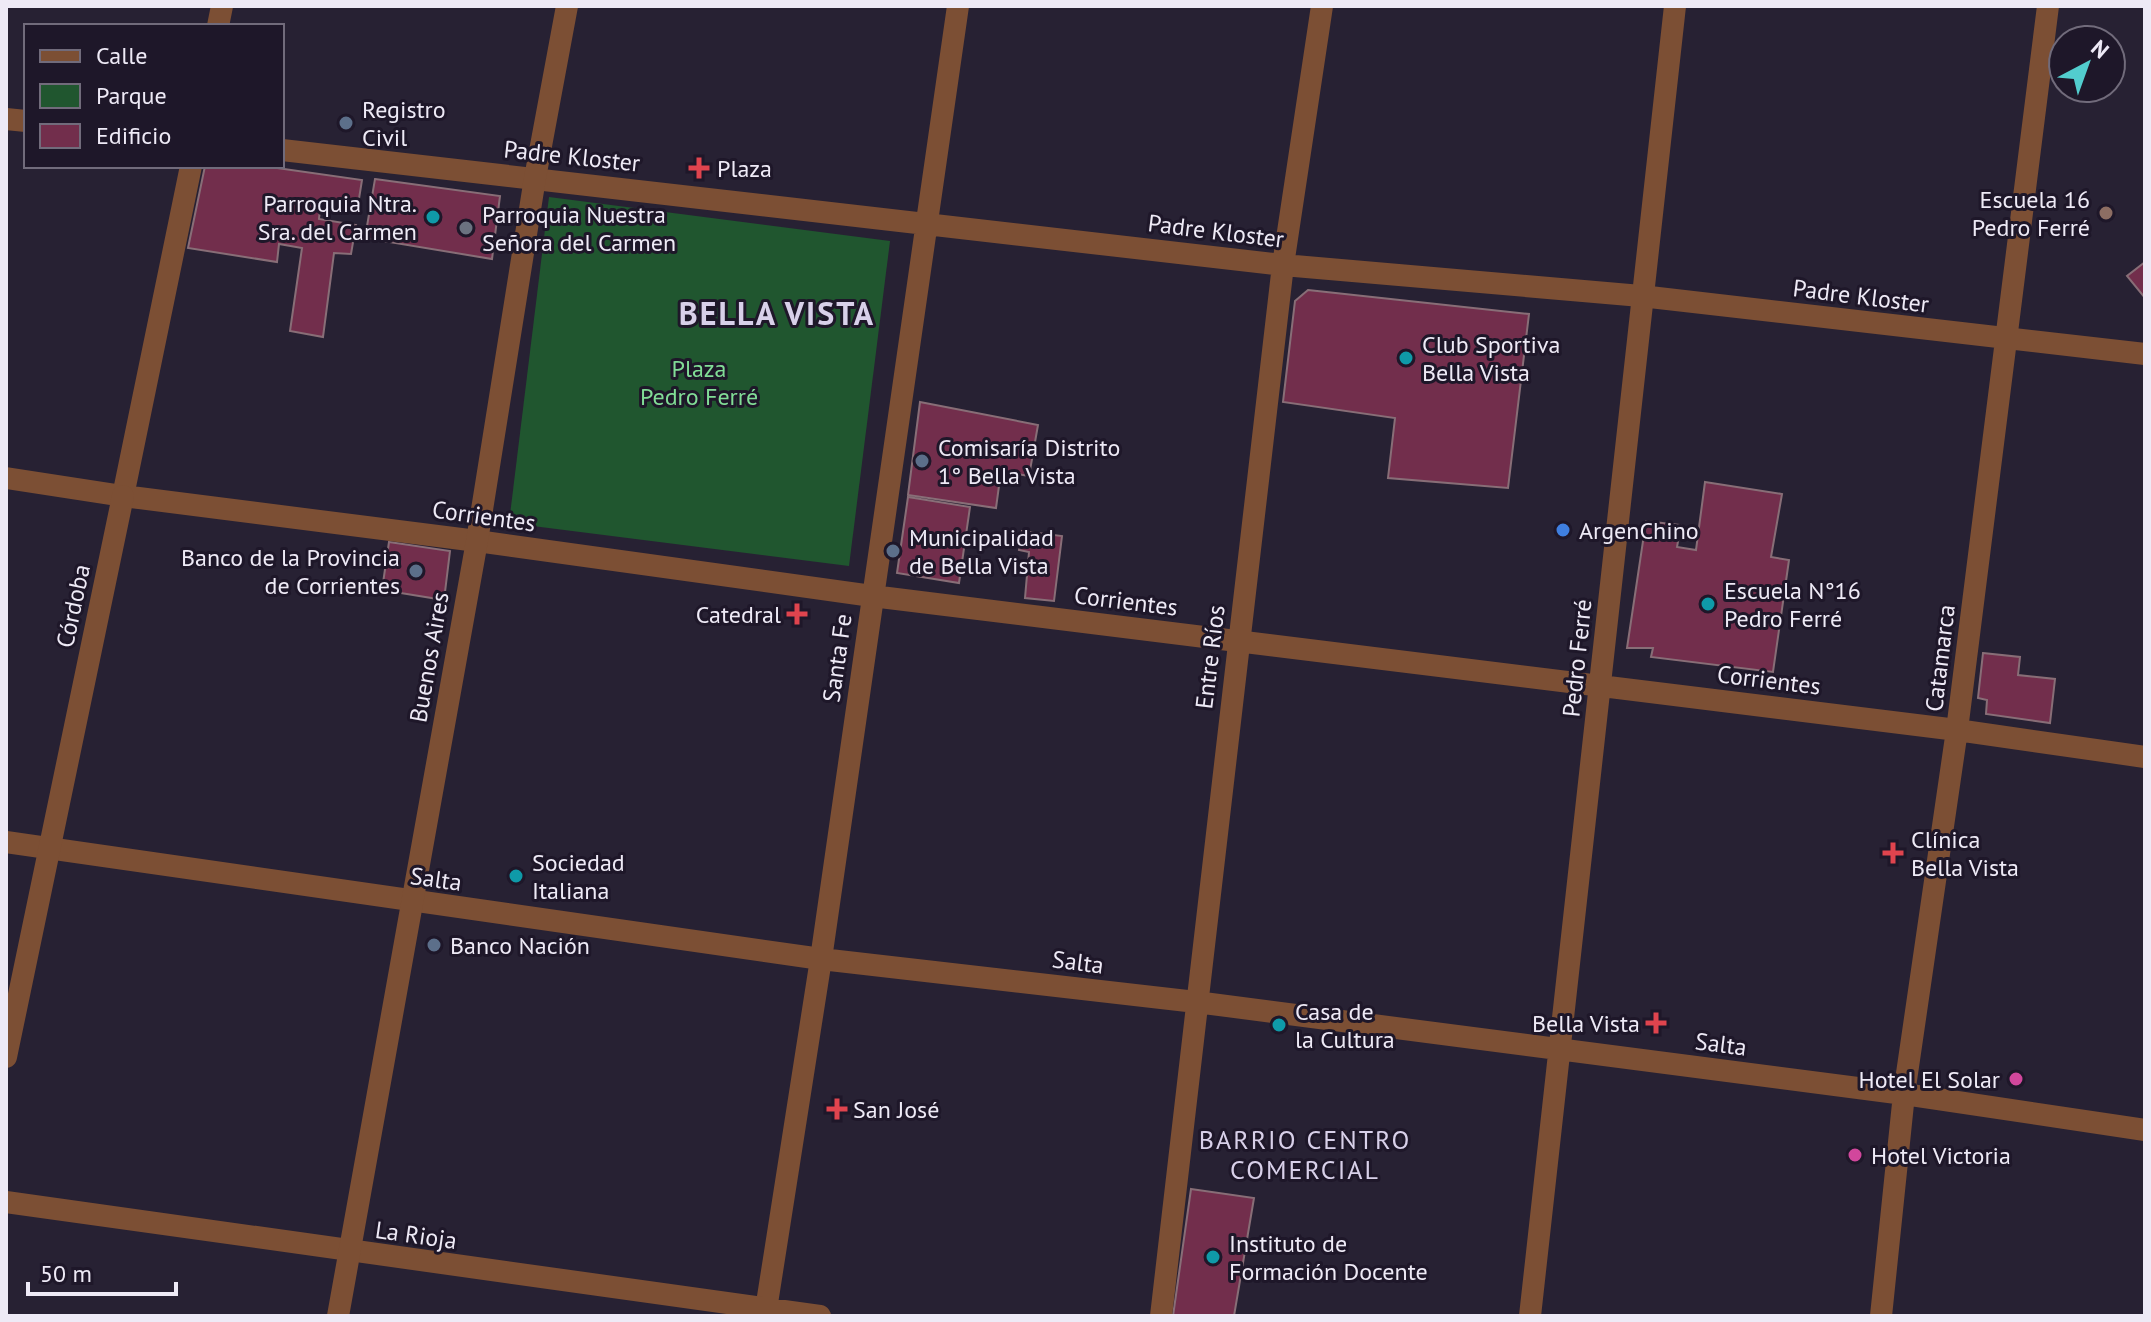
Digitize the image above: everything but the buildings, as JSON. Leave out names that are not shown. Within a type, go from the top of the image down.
[{"type":"street","name":"Buenos Aires","points":[[338,1316],[477,541],[535,178],[567,6]]},
{"type":"street","name":"Santa Fe","points":[[766,1313],[821,959],[958,6]]},
{"type":"street","name":"Entre Ríos","points":[[1161,1316],[1283,265],[1322,6]]},
{"type":"street","name":"Pedro Ferré","points":[[1530,1316],[1675,6]]},
{"type":"street","name":"Catamarca","points":[[1881,1316],[1904,1094],[1957,730],[2048,6]]},
{"type":"street","name":"Padre Kloster","points":[[284,150],[1283,265],[1641,296],[2145,354]]},
{"type":"street","name":"Córdoba","points":[[6,1057],[191,168]]},
{"type":"street","name":"Corrientes","points":[[6,478],[872,596],[1957,730],[2145,757]]},
{"type":"street","name":"Salta","points":[[6,842],[821,959],[1196,1002],[1904,1094],[2145,1130]]},
{"type":"street","name":"La Rioja","points":[[6,1202],[766,1313],[820,1316]]},
{"type":"green space","name":"Plaza Pedro Ferré","points":[[549,197],[890,241],[849,566],[509,523]]},
{"type":"place","name":"Registro Civil","points":[[346,123]]},
{"type":"place","name":"Plaza","points":[[699,168]]},
{"type":"place","name":"Escuela 16 Pedro Ferré","points":[[2106,213]]},
{"type":"place","name":"Parroquia Ntra. Sra. del Carmen","points":[[433,217]]},
{"type":"place","name":"Parroquia Nuestra Señora del Carmen","points":[[466,228]]},
{"type":"place","name":"Club Sportiva Bella Vista","points":[[1406,358]]},
{"type":"place","name":"Comisaría Distrito 1° Bella Vista","points":[[922,461]]},
{"type":"place","name":"ArgenChino","points":[[1563,530]]},
{"type":"place","name":"Municipalidad de Bella Vista","points":[[893,551]]},
{"type":"place","name":"Banco de la Provincia de Corrientes","points":[[416,571]]},
{"type":"place","name":"Escuela N°16 Pedro Ferré","points":[[1708,604]]},
{"type":"place","name":"Catedral","points":[[797,614]]},
{"type":"place","name":"Clínica Bella Vista","points":[[1893,853]]},
{"type":"place","name":"Sociedad Italiana","points":[[516,876]]},
{"type":"place","name":"Banco Nación","points":[[434,945]]},
{"type":"place","name":"Bella Vista","points":[[1656,1023]]},
{"type":"place","name":"Casa de la Cultura","points":[[1279,1025]]},
{"type":"place","name":"Hotel El Solar","points":[[2016,1079]]},
{"type":"place","name":"San José","points":[[837,1109]]},
{"type":"place","name":"Hotel Victoria","points":[[1855,1155]]},
{"type":"place","name":"Instituto de Formación Docente","points":[[1213,1257]]},
{"type":"district","name":"BELLA VISTA","points":[[777,313]]},
{"type":"district","name":"BARRIO CENTRO COMERCIAL","points":[[1305,1154]]}]
